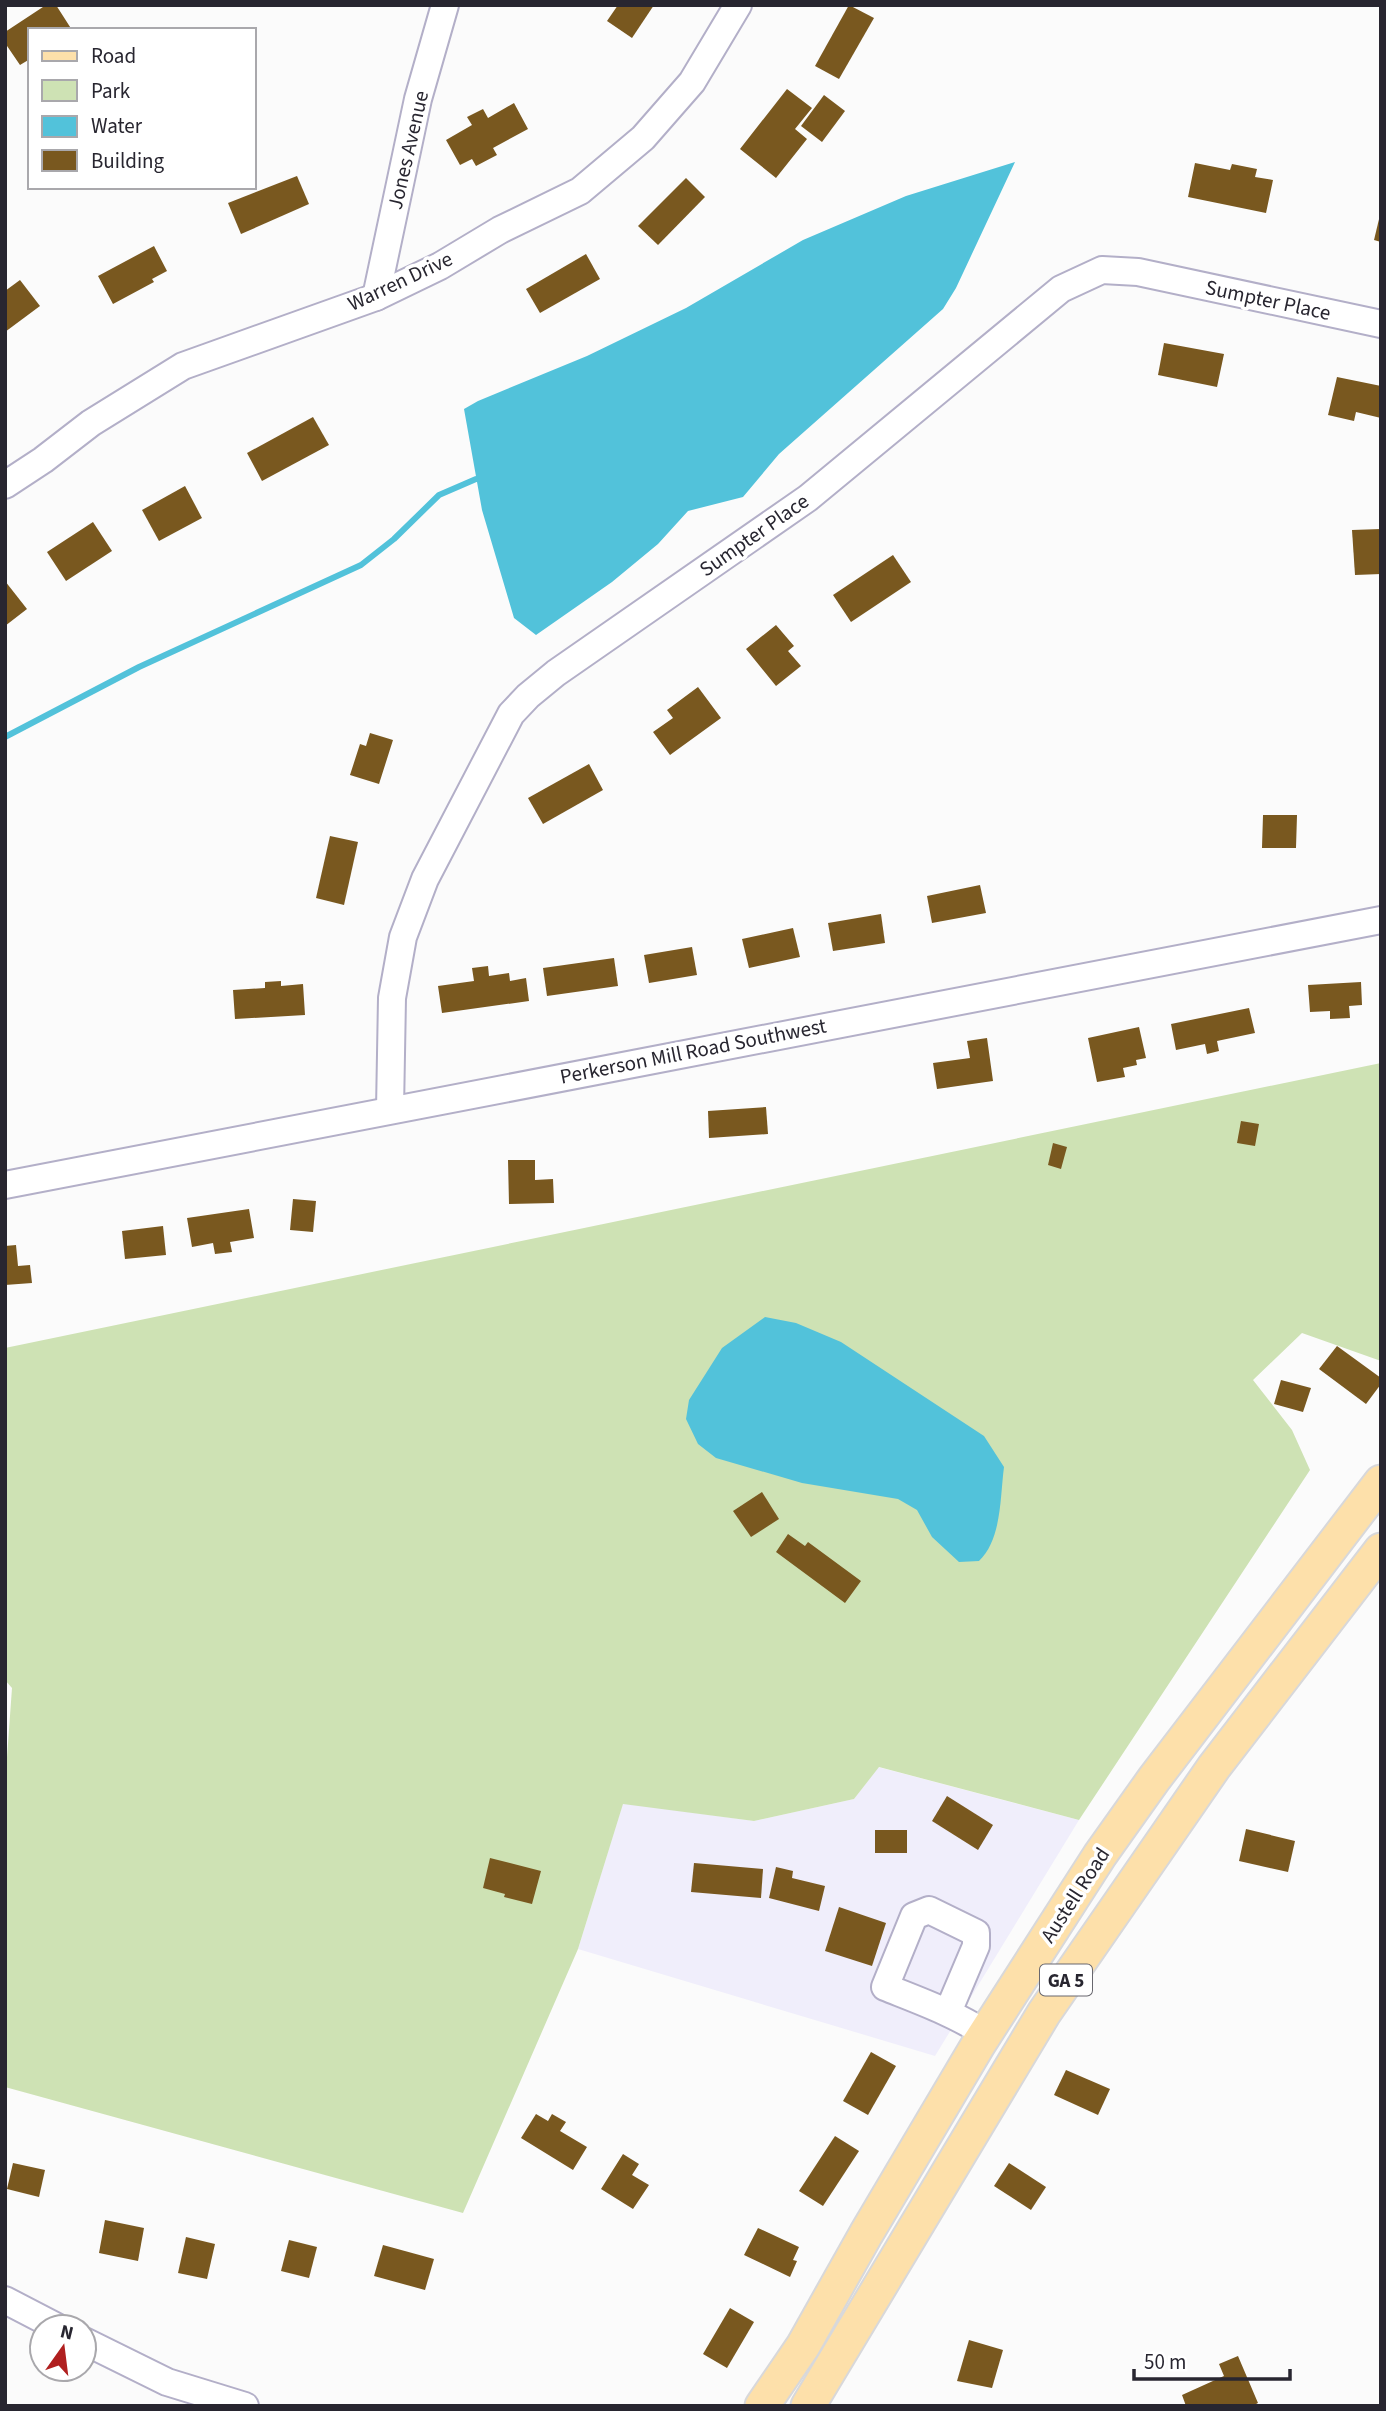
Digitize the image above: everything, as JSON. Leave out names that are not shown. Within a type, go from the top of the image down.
[{"type":"main road","name":"Austell Road","points":[[762,2406],[803,2346],[866,2234],[986,2034],[1100,1855],[1146,1790],[1381,1482]]},
{"type":"main road","name":"Austell Road","points":[[808,2406],[1044,2013],[1214,1767],[1381,1550]]},
{"type":"street","name":"Jones Avenue","points":[[376,297],[418,99],[445,5]]},
{"type":"street","name":"Warren Drive","points":[[5,485],[91,423],[183,366],[376,297],[440,266],[500,230],[580,191],[643,138],[692,82],[738,5]]},
{"type":"street","name":"Sumpter Place","points":[[390,1110],[392,998],[400,947],[413,907],[511,714],[556,673],[807,498],[1061,289],[1102,270],[1138,272],[1381,324]]},
{"type":"street","name":"Perkerson Mill Road Southwest","points":[[5,1185],[1381,920]]},
{"type":"street","points":[[948,2012],[986,2034]]},
{"type":"street","points":[[5,2300],[30,2313]]},
{"type":"street","points":[[98,2348],[167,2382],[245,2406]]},
{"type":"shaded area","points":[[878,1767],[1079,1820],[935,2056],[578,1949],[623,1803],[754,1821],[854,1799]]},
{"type":"green space","points":[[1381,1063],[1381,1361],[1302,1333],[1253,1380],[1292,1430],[1310,1470],[1079,1820],[879,1767],[854,1799],[754,1821],[623,1804],[578,1949],[463,2213],[5,2087],[5,1785],[12,1688],[5,1680],[5,1348]]},
{"type":"water","points":[[1015,162],[956,288],[943,309],[779,454],[743,497],[688,511],[658,544],[612,582],[536,635],[514,618],[482,510],[464,409],[587,356],[686,308],[803,240],[906,196]]},
{"type":"water","points":[[765,1317],[796,1323],[841,1342],[984,1436],[1004,1467],[996,1530],[987,1552],[979,1561],[959,1562],[932,1537],[917,1510],[898,1499],[802,1483],[716,1458],[698,1444],[686,1419],[689,1400],[722,1348]]},
{"type":"building","points":[[46,5],[56,5],[71,28],[28,28],[28,60],[20,65],[5,43],[5,32]]},
{"type":"building","points":[[618,5],[654,5],[632,38],[607,21]]},
{"type":"building","points":[[849,5],[874,18],[839,79],[815,66]]},
{"type":"building","points":[[787,89],[812,108],[795,129],[807,139],[776,178],[740,149]]},
{"type":"building","points":[[824,95],[845,111],[822,142],[801,126]]},
{"type":"building","points":[[514,103],[528,129],[493,148],[497,155],[476,166],[472,159],[460,165],[446,140],[472,125],[467,117],[483,109],[488,118]]},
{"type":"building","points":[[1195,163],[1230,170],[1232,164],[1257,169],[1255,177],[1273,180],[1266,213],[1188,197]]},
{"type":"building","points":[[297,176],[309,204],[241,234],[228,203]]},
{"type":"building","points":[[686,178],[705,197],[658,245],[638,226]]},
{"type":"building","points":[[1381,215],[1381,242],[1374,240]]},
{"type":"building","points":[[154,246],[167,271],[152,279],[154,282],[113,304],[98,276]]},
{"type":"building","points":[[586,254],[600,279],[540,313],[526,289]]},
{"type":"building","points":[[20,280],[40,306],[5,332],[5,291]]},
{"type":"building","points":[[1164,343],[1224,354],[1217,387],[1158,375]]},
{"type":"building","points":[[1337,377],[1381,386],[1381,418],[1356,412],[1354,421],[1328,415]]},
{"type":"building","points":[[313,417],[329,445],[262,481],[247,453]]},
{"type":"building","points":[[185,486],[202,518],[159,541],[142,510]]},
{"type":"building","points":[[93,522],[112,551],[66,581],[47,552]]},
{"type":"building","points":[[1381,529],[1381,574],[1355,575],[1352,530]]},
{"type":"building","points":[[893,555],[911,582],[851,622],[833,595]]},
{"type":"building","points":[[5,581],[27,609],[5,626]]},
{"type":"building","points":[[776,625],[794,646],[788,651],[801,666],[776,686],[746,649]]},
{"type":"building","points":[[698,687],[721,718],[670,755],[653,732],[673,718],[667,710]]},
{"type":"building","points":[[370,733],[393,740],[379,784],[350,775],[360,744],[366,746]]},
{"type":"building","points":[[589,764],[603,790],[543,824],[528,798]]},
{"type":"building","points":[[1263,815],[1297,815],[1296,848],[1262,848]]},
{"type":"building","points":[[330,836],[358,842],[344,905],[316,898]]},
{"type":"building","points":[[980,885],[986,913],[932,923],[927,896]]},
{"type":"building","points":[[881,914],[885,943],[833,951],[828,923]]},
{"type":"building","points":[[793,928],[800,957],[749,968],[742,939]]},
{"type":"building","points":[[692,947],[697,975],[649,983],[644,955]]},
{"type":"building","points":[[614,958],[618,986],[547,996],[543,968]]},
{"type":"building","points":[[488,966],[489,976],[509,973],[510,981],[526,978],[529,1001],[442,1013],[438,986],[474,981],[472,968]]},
{"type":"building","points":[[281,981],[281,986],[303,984],[305,1015],[235,1019],[233,990],[265,988],[265,982]]},
{"type":"building","points":[[1361,982],[1362,1005],[1349,1006],[1350,1018],[1330,1019],[1330,1011],[1310,1012],[1308,985]]},
{"type":"building","points":[[1249,1008],[1255,1033],[1217,1041],[1219,1051],[1207,1054],[1205,1044],[1176,1050],[1171,1024]]},
{"type":"building","points":[[1139,1027],[1146,1058],[1136,1060],[1137,1065],[1123,1068],[1125,1077],[1097,1082],[1088,1038]]},
{"type":"building","points":[[987,1038],[993,1081],[937,1089],[933,1063],[970,1058],[967,1041]]},
{"type":"building","points":[[766,1107],[768,1134],[709,1138],[708,1111]]},
{"type":"building","points":[[1241,1121],[1259,1124],[1255,1146],[1237,1143]]},
{"type":"building","points":[[1053,1143],[1067,1147],[1061,1169],[1048,1165]]},
{"type":"building","points":[[508,1160],[535,1160],[535,1180],[553,1179],[554,1203],[509,1204]]},
{"type":"building","points":[[293,1199],[316,1201],[313,1232],[290,1230]]},
{"type":"building","points":[[249,1209],[254,1238],[230,1242],[232,1252],[215,1254],[213,1243],[192,1247],[187,1218]]},
{"type":"building","points":[[163,1226],[166,1255],[125,1259],[122,1231]]},
{"type":"building","points":[[16,1245],[18,1266],[30,1265],[32,1283],[5,1285],[5,1246]]},
{"type":"building","points":[[1337,1346],[1381,1378],[1381,1384],[1366,1404],[1319,1369]]},
{"type":"building","points":[[1281,1380],[1311,1388],[1303,1412],[1274,1404]]},
{"type":"building","points":[[762,1492],[779,1519],[751,1537],[733,1511]]},
{"type":"building","points":[[788,1534],[805,1546],[808,1542],[861,1581],[845,1603],[776,1552]]},
{"type":"building","points":[[947,1796],[993,1825],[978,1850],[932,1821]]},
{"type":"building","points":[[1246,1829],[1295,1841],[1288,1872],[1239,1861]]},
{"type":"building","points":[[875,1830],[907,1830],[907,1853],[875,1853]]},
{"type":"building","points":[[490,1858],[541,1871],[532,1904],[483,1888]]},
{"type":"building","points":[[694,1863],[763,1869],[761,1898],[691,1892]]},
{"type":"building","points":[[776,1867],[793,1871],[792,1878],[825,1886],[819,1911],[769,1898]]},
{"type":"building","points":[[839,1907],[886,1923],[872,1966],[825,1951]]},
{"type":"building","points":[[871,2052],[896,2066],[868,2115],[843,2101]]},
{"type":"building","points":[[1066,2070],[1110,2089],[1098,2115],[1054,2095]]},
{"type":"building","points":[[536,2114],[548,2121],[552,2114],[566,2122],[560,2131],[587,2147],[573,2170],[521,2138]]},
{"type":"building","points":[[835,2136],[859,2151],[823,2206],[799,2191]]},
{"type":"building","points":[[623,2154],[639,2164],[632,2175],[649,2185],[633,2209],[601,2189]]},
{"type":"building","points":[[13,2163],[45,2170],[39,2197],[7,2189]]},
{"type":"building","points":[[1009,2163],[1046,2187],[1031,2210],[994,2186]]},
{"type":"building","points":[[105,2220],[144,2228],[138,2261],[99,2253]]},
{"type":"building","points":[[758,2228],[799,2247],[793,2260],[797,2261],[790,2277],[744,2255]]},
{"type":"building","points":[[186,2237],[215,2244],[207,2279],[178,2273]]},
{"type":"building","points":[[289,2240],[317,2247],[309,2278],[281,2271]]},
{"type":"building","points":[[383,2245],[434,2259],[425,2290],[374,2276]]},
{"type":"building","points":[[730,2308],[754,2322],[727,2368],[703,2354]]},
{"type":"building","points":[[969,2340],[1003,2350],[992,2388],[957,2381]]},
{"type":"building","points":[[1238,2356],[1258,2403],[1252,2406],[1186,2406],[1182,2395],[1224,2376],[1219,2364]]},
{"type":"waterway","points":[[5,737],[139,667],[361,565],[394,539],[439,495],[476,479]]}]
